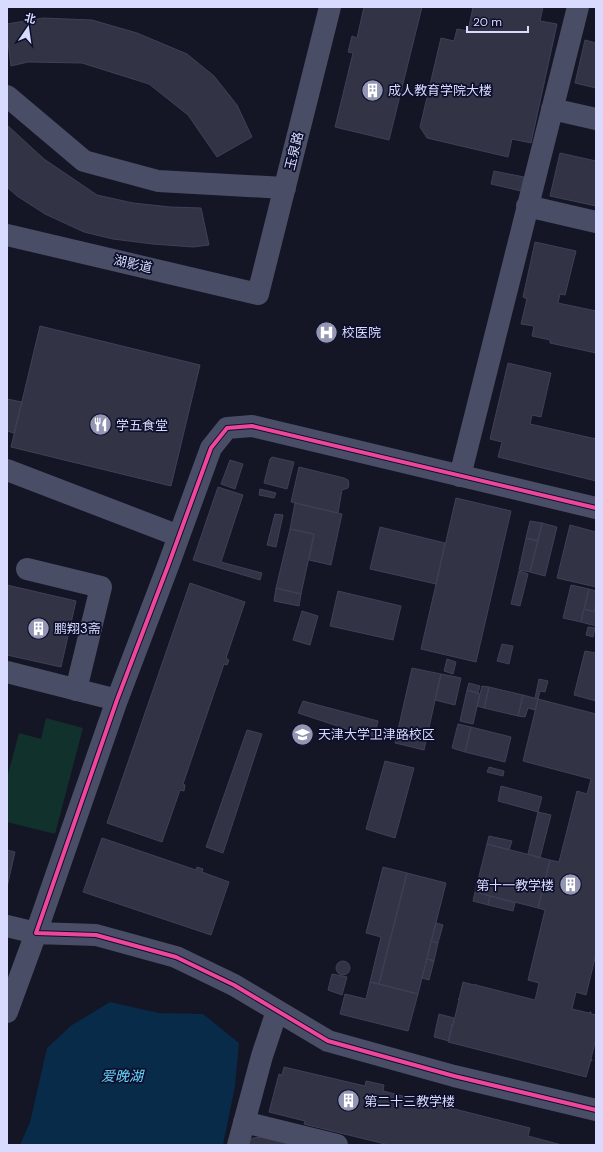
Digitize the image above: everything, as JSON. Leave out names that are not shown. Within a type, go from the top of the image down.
[{"type":"street","name":"玉泉路","points":[[278,188],[317,7]]},
{"type":"street","name":"玉泉路","points":[[251,293],[278,188],[330,7]]},
{"type":"street","points":[[460,476],[578,7]]},
{"type":"street","points":[[7,96],[84,161],[158,181],[278,188]]},
{"type":"street","points":[[552,109],[596,119]]},
{"type":"street","points":[[528,206],[596,222]]},
{"type":"street","name":"湖影道","points":[[7,235],[251,293]]},
{"type":"street","points":[[7,1012],[117,700],[212,448],[227,428],[252,426],[596,508]]},
{"type":"street","points":[[7,470],[179,536]]},
{"type":"street","points":[[27,569],[101,587],[76,690]]},
{"type":"street","points":[[7,674],[117,700]]},
{"type":"street","points":[[7,926],[36,933],[96,935],[176,957],[234,985],[328,1041],[454,1076],[596,1110]]},
{"type":"street","points":[[238,1145],[262,1056],[277,1011]]},
{"type":"street","points":[[244,1122],[338,1145]]},
{"type":"green space","points":[[46,718],[83,728],[55,834],[7,822],[7,778],[19,733],[41,739]]},
{"type":"water","name":"爱晚湖","points":[[110,1002],[159,1013],[203,1014],[239,1043],[235,1086],[223,1145],[20,1145],[30,1122],[47,1048],[72,1025]]},
{"type":"building","name":"成人教育学院大楼","points":[[364,7],[422,7],[389,140],[335,127],[353,53],[348,52],[352,36],[357,38]]},
{"type":"building","points":[[473,7],[543,7],[540,21],[557,24],[531,143],[512,139],[508,157],[427,138],[420,127],[441,38],[454,41],[457,29],[468,31]]},
{"type":"building","points":[[43,18],[92,20],[137,33],[187,54],[214,76],[237,105],[252,137],[217,157],[188,115],[149,84],[82,63],[28,62],[11,66],[7,24]]},
{"type":"building","points":[[585,40],[596,43],[596,88],[575,83]]},
{"type":"building","points":[[7,125],[44,159],[97,195],[133,203],[170,207],[201,208],[209,245],[193,247],[113,239],[84,232],[45,214],[17,196],[7,187]]},
{"type":"building","points":[[560,153],[596,161],[596,206],[550,196]]},
{"type":"building","points":[[494,171],[524,177],[521,191],[491,184]]},
{"type":"building","points":[[535,242],[576,251],[565,295],[560,294],[558,303],[596,311],[596,353],[550,343],[550,340],[532,336],[534,326],[521,324],[527,299],[523,297]]},
{"type":"building","name":"学五食堂","points":[[40,326],[200,365],[171,486],[11,447]]},
{"type":"building","points":[[508,363],[551,373],[541,417],[532,415],[530,424],[596,439],[596,481],[498,457],[502,442],[490,439]]},
{"type":"building","points":[[7,399],[22,402],[14,433],[7,431]]},
{"type":"building","points":[[272,457],[294,462],[287,489],[264,483],[270,459]]},
{"type":"building","points":[[230,460],[243,464],[235,489],[221,484]]},
{"type":"building","points":[[299,467],[348,480],[348,488],[342,490],[338,513],[291,502]]},
{"type":"building","points":[[218,487],[243,495],[221,562],[262,573],[260,580],[193,560]]},
{"type":"building","points":[[260,489],[276,493],[274,498],[259,495]]},
{"type":"building","points":[[456,498],[511,511],[476,662],[421,649]]},
{"type":"building","points":[[295,503],[342,514],[331,565],[309,560],[314,534],[290,529]]},
{"type":"building","points":[[275,514],[283,515],[276,547],[267,545]]},
{"type":"building","points":[[530,521],[542,523],[538,541],[526,538]]},
{"type":"building","points":[[542,523],[557,527],[545,576],[530,572]]},
{"type":"building","points":[[570,525],[596,532],[596,587],[557,578]]},
{"type":"building","points":[[380,527],[445,543],[436,584],[370,569]]},
{"type":"building","points":[[290,529],[314,534],[301,594],[276,588]]},
{"type":"building","points":[[526,538],[538,541],[530,572],[519,570]]},
{"type":"building","points":[[519,571],[528,574],[520,606],[511,604]]},
{"type":"building","points":[[190,583],[245,602],[226,658],[229,660],[227,665],[224,664],[183,784],[185,785],[184,791],[180,790],[162,842],[107,823]]},
{"type":"building","name":"鹏翔3斋","points":[[7,585],[76,601],[61,667],[7,655]]},
{"type":"building","points":[[571,585],[589,589],[581,622],[563,618]]},
{"type":"building","points":[[276,588],[301,594],[299,606],[274,601]]},
{"type":"building","points":[[589,589],[596,591],[594,612],[584,609]]},
{"type":"building","points":[[338,591],[401,606],[393,640],[330,626]]},
{"type":"building","points":[[584,609],[596,612],[596,626],[581,622]]},
{"type":"building","points":[[302,611],[318,616],[310,645],[293,640]]},
{"type":"building","points":[[588,627],[595,628],[593,637],[586,635]]},
{"type":"building","points":[[502,644],[513,646],[509,664],[497,661]]},
{"type":"building","points":[[585,651],[596,653],[596,701],[574,695]]},
{"type":"building","points":[[447,659],[456,662],[453,674],[444,671]]},
{"type":"building","points":[[412,668],[441,674],[424,750],[395,743]]},
{"type":"building","points":[[441,674],[461,678],[455,705],[435,700]]},
{"type":"building","points":[[539,679],[548,681],[545,692],[540,691],[538,699],[535,698]]},
{"type":"building","points":[[469,683],[480,686],[478,693],[467,690]]},
{"type":"building","points":[[482,686],[489,687],[484,708],[477,706]]},
{"type":"building","points":[[489,687],[523,695],[518,716],[484,708]]},
{"type":"building","points":[[467,690],[480,694],[473,724],[460,721]]},
{"type":"building","points":[[523,695],[538,699],[535,710],[528,708],[525,717],[518,716]]},
{"type":"building","name":"第十一教学楼","points":[[538,699],[596,714],[596,954],[586,995],[576,992],[572,1009],[589,1013],[591,1012],[591,1014],[596,1015],[596,1038],[591,1059],[592,1061],[591,1060],[586,1077],[448,1042],[451,1025],[453,1025],[463,982],[474,985],[476,984],[535,1000],[539,983],[528,980],[545,910],[538,908],[550,860],[559,862],[577,791],[587,794],[591,779],[523,761]]},
{"type":"building","points":[[303,701],[378,721],[374,738],[298,713]]},
{"type":"building","points":[[458,724],[471,727],[465,752],[452,748]]},
{"type":"building","points":[[471,727],[511,737],[505,762],[465,752]]},
{"type":"building","points":[[247,730],[262,734],[223,853],[206,847]]},
{"type":"building","points":[[385,761],[414,768],[395,838],[366,829]]},
{"type":"building","points":[[489,767],[504,771],[503,776],[487,772]]},
{"type":"building","points":[[501,786],[542,797],[538,812],[498,801]]},
{"type":"building","points":[[538,812],[551,815],[540,858],[528,854]]},
{"type":"building","points":[[489,836],[512,841],[509,850],[487,844]]},
{"type":"building","points":[[102,838],[196,870],[197,867],[203,869],[202,872],[229,882],[211,935],[83,892]]},
{"type":"building","points":[[487,844],[550,860],[538,908],[475,892]]},
{"type":"building","points":[[7,850],[15,852],[7,887]]},
{"type":"building","points":[[383,867],[407,873],[379,984],[370,982],[381,937],[366,933]]},
{"type":"building","points":[[407,873],[446,883],[418,994],[379,984]]},
{"type":"building","points":[[475,892],[490,896],[488,905],[473,901]]},
{"type":"building","points":[[490,896],[515,903],[513,911],[488,905]]},
{"type":"building","points":[[436,923],[443,925],[438,943],[431,941]]},
{"type":"building","points":[[431,941],[438,943],[434,961],[427,959]]},
{"type":"building","points":[[427,959],[434,961],[429,980],[422,978]]},
{"type":"building","points":[[340,961],[346,961],[350,965],[350,971],[346,975],[340,975],[336,971],[336,965]]},
{"type":"building","points":[[332,974],[347,977],[342,995],[328,990]]},
{"type":"building","points":[[370,982],[418,994],[408,1031],[340,1014],[345,994],[366,999]]},
{"type":"building","points":[[439,1014],[454,1018],[453,1025],[451,1025],[449,1041],[434,1037]]},
{"type":"building","name":"第二十三教学楼","points":[[284,1067],[365,1086],[366,1081],[384,1085],[383,1091],[530,1128],[528,1136],[562,1145],[389,1145],[304,1124],[305,1121],[269,1112],[279,1074],[282,1075]]},
{"type":"building","points":[[262,1137],[317,1145],[243,1145],[253,1138]]},
{"type":"cycle path","points":[[596,508],[252,426],[227,428],[211,448],[117,700],[36,933],[96,935],[176,957],[234,985],[328,1041],[454,1076],[596,1110]]},
{"type":"place","name":"成人教育学院大楼","points":[[373,90]]},
{"type":"place","name":"校医院","points":[[326,332]]},
{"type":"place","name":"学五食堂","points":[[101,425]]},
{"type":"place","name":"鹏翔3斋","points":[[38,628]]},
{"type":"place","name":"天津大学卫津路校区","points":[[302,734]]},
{"type":"place","name":"第十一教学楼","points":[[570,885]]},
{"type":"place","name":"第二十三教学楼","points":[[348,1101]]}]
